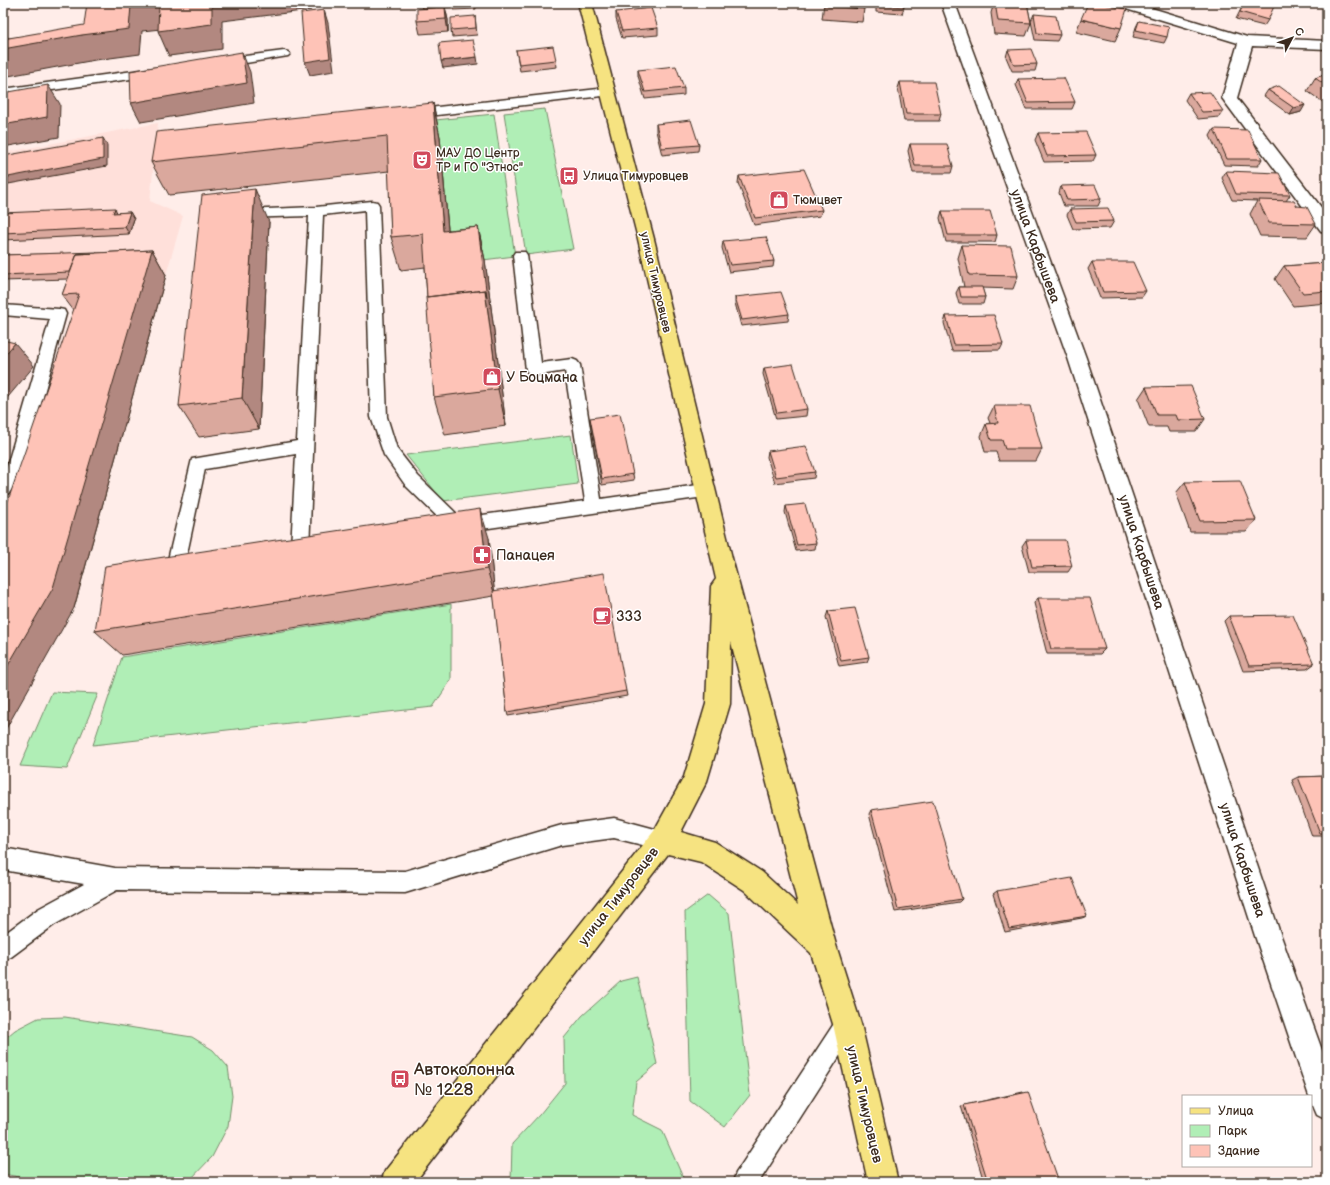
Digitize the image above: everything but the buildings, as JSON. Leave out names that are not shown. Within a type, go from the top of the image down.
[{"type":"main road","name":"улица Тимуровцев","points":[[585,3],[646,239],[722,562],[822,945],[847,1024],[883,1182]]},
{"type":"main road","name":"улица Тимуровцев","points":[[396,1182],[662,840],[695,781],[718,704],[722,562]]},
{"type":"main road","points":[[662,840],[706,851],[753,880],[822,945]]},
{"type":"street","name":"улица Карбышева","points":[[948,3],[1077,358],[1268,936],[1327,1105]]},
{"type":"street","points":[[1121,3],[1246,41],[1327,45]]},
{"type":"street","points":[[1246,41],[1229,98],[1327,227]]},
{"type":"lane","points":[[214,64],[284,54]]},
{"type":"lane","points":[[3,93],[167,70]]},
{"type":"lane","points":[[395,116],[497,103],[607,92]]},
{"type":"lane","points":[[227,214],[316,210],[372,205],[379,417],[390,451],[408,475],[457,525]]},
{"type":"lane","points":[[300,549],[316,210]]},
{"type":"lane","points":[[520,255],[534,370],[572,365],[594,505]]},
{"type":"lane","points":[[3,310],[59,314],[13,476],[3,488]]},
{"type":"lane","points":[[176,568],[198,464],[304,446]]},
{"type":"lane","points":[[433,529],[706,490]]},
{"type":"lane","points":[[3,858],[114,879],[404,882],[562,835],[614,828],[662,840]]},
{"type":"lane","points":[[3,949],[46,917],[114,879]]},
{"type":"lane","points":[[745,1182],[847,1024]]},
{"type":"shaded area","points":[[158,123],[150,201],[183,216],[166,275],[3,281],[3,153]]},
{"type":"green space","points":[[545,109],[573,249],[526,255],[504,113]]},
{"type":"green space","points":[[494,114],[515,256],[451,264],[440,137],[221,142]]},
{"type":"green space","points":[[571,435],[578,484],[443,501],[406,455]]},
{"type":"green space","points":[[451,604],[451,680],[433,707],[93,745],[122,657]]},
{"type":"green space","points":[[52,692],[98,694],[67,769],[20,766]]},
{"type":"green space","points":[[708,895],[729,913],[750,1095],[725,1127],[690,1101],[685,912]]},
{"type":"green space","points":[[637,977],[657,1064],[636,1082],[632,1115],[662,1130],[685,1182],[511,1182],[512,1144],[540,1114],[565,1083],[564,1038],[582,1016],[621,981]]},
{"type":"green space","points":[[65,1017],[192,1037],[213,1050],[228,1067],[232,1096],[228,1126],[212,1157],[189,1181],[47,1182],[3,1174],[3,1040],[15,1030],[38,1018]]},
{"type":"place","name":"МАУ ДО Центр ТР и ГО \"Этнос\"","points":[[422,160]]},
{"type":"place","name":"Улица Тимуровцев","points":[[569,176]]},
{"type":"place","name":"Тюмцвет","points":[[779,200]]},
{"type":"place","name":"У Боцмана","points":[[492,377]]},
{"type":"place","name":"Панацея","points":[[482,555]]},
{"type":"place","name":"333","points":[[602,616]]},
{"type":"place","name":"Автоколонна № 1228","points":[[400,1079]]}]
